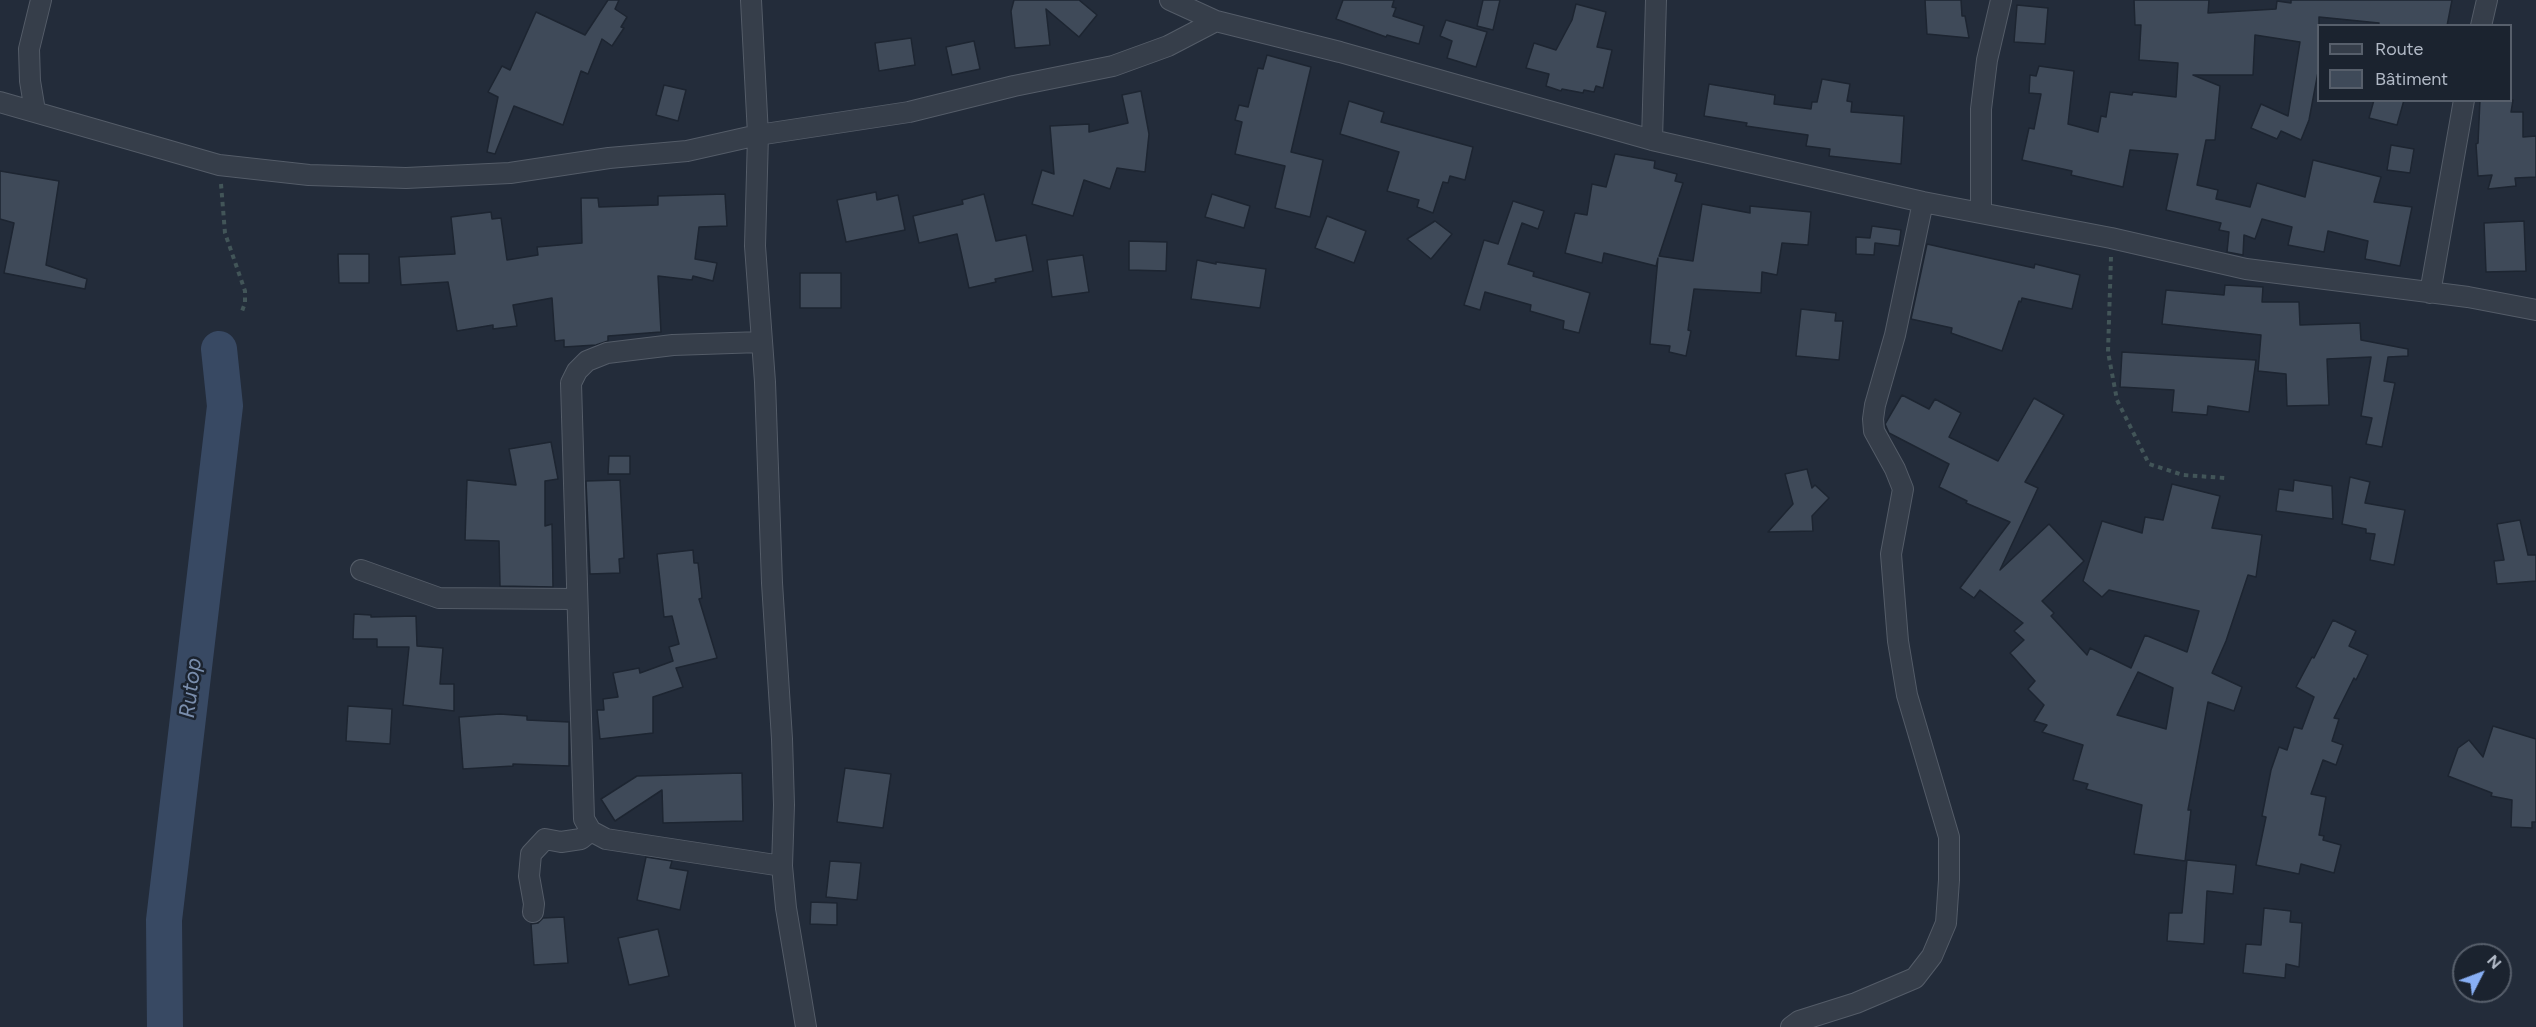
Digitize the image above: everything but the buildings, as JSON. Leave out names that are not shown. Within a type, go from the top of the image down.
[{"type":"street","points":[[35,111],[30,81],[29,49],[41,0]]},
{"type":"street","points":[[751,0],[758,135],[755,246],[765,382],[772,583],[782,739],[784,805],[782,866],[786,908],[806,1027]]},
{"type":"street","points":[[1170,0],[1216,21],[1340,52],[1652,140],[1923,202],[2111,238],[2247,269],[2430,292],[2536,310]]},
{"type":"street","points":[[1652,140],[1656,0]]},
{"type":"street","points":[[1981,213],[1981,109],[1987,60],[2001,0]]},
{"type":"street","points":[[2481,24],[2487,0]]},
{"type":"street","points":[[0,102],[219,165],[309,175],[406,178],[510,173],[609,158],[687,151],[758,135],[909,112],[1014,86],[1113,66],[1168,46],[1216,21]]},
{"type":"street","points":[[2430,292],[2464,102]]},
{"type":"street","points":[[1791,1027],[1799,1021],[1856,1003],[1915,978],[1932,956],[1946,923],[1949,837],[1907,695],[1898,642],[1891,554],[1903,489],[1874,431],[1873,419],[1895,336],[1923,202]]},
{"type":"street","points":[[761,342],[638,348],[607,353],[587,361],[577,371],[571,383],[584,819],[591,831],[606,839],[782,866]]},
{"type":"street","points":[[361,570],[439,598],[578,599]]},
{"type":"street","points":[[533,912],[534,904],[529,876],[531,854],[545,839],[561,842],[581,839],[591,831]]},
{"type":"path","points":[[219,165],[225,233],[245,291],[245,303],[241,314]]},
{"type":"path","points":[[2111,238],[2108,352],[2117,400],[2149,464],[2183,475],[2225,478]]},
{"type":"waterway","name":"Rutop","points":[[165,1027],[164,920],[225,406],[219,349]]}]
